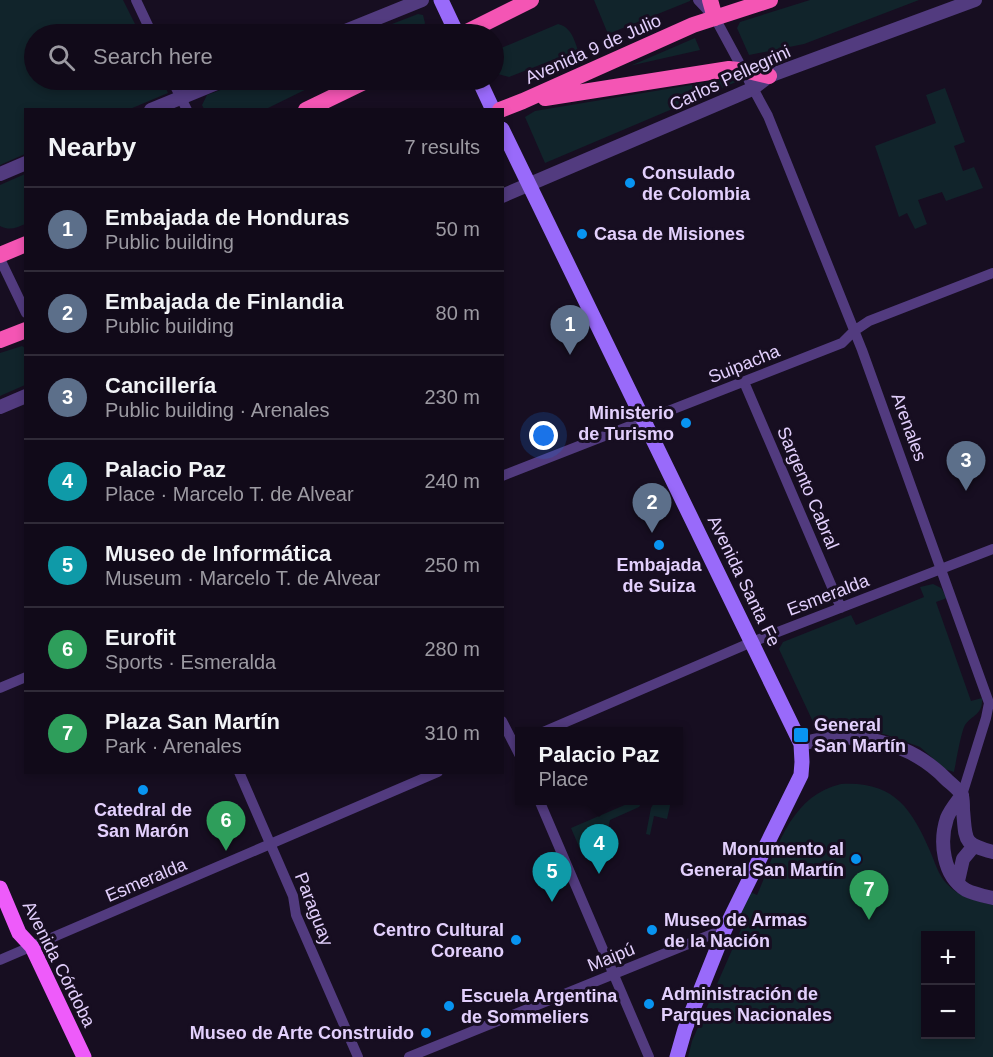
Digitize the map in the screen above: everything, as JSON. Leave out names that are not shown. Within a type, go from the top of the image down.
[{"type":"highway","points":[[483,24],[531,0]]},
{"type":"highway","points":[[710,0],[715,18]]},
{"type":"highway","name":"Avenida 9 de Julio","points":[[504,108],[693,25],[770,0]]},
{"type":"highway","points":[[523,101],[729,69],[769,76]]},
{"type":"highway","points":[[310,108],[347,90]]},
{"type":"highway","points":[[0,257],[24,245]]},
{"type":"highway","points":[[0,340],[24,331]]},
{"type":"main road","points":[[441,0],[452,24]]},
{"type":"main road","points":[[484,90],[492,108]]},
{"type":"main road","name":"Avenida Santa Fe","points":[[504,133],[801,744],[801,775],[725,929],[676,1057]]},
{"type":"main road","name":"Avenida Córdoba","points":[[0,888],[19,933],[32,947],[84,1057]]},
{"type":"street","points":[[136,0],[147,24]]},
{"type":"street","points":[[363,24],[422,0]]},
{"type":"street","name":"Arenales","points":[[698,0],[715,18],[741,70],[768,116],[854,331],[989,703],[990,718],[962,795],[948,817],[944,856],[949,870],[958,881]]},
{"type":"street","name":"Carlos Pellegrini","points":[[504,195],[752,89],[769,76],[975,0]]},
{"type":"street","points":[[160,108],[184,103],[207,90]]},
{"type":"street","points":[[0,174],[24,164]]},
{"type":"street","points":[[0,257],[24,309]]},
{"type":"street","name":"Suipacha","points":[[504,475],[843,343],[854,331],[869,321],[993,273]]},
{"type":"street","name":"Sargento Cabral","points":[[744,382],[841,608]]},
{"type":"street","points":[[0,407],[24,397]]},
{"type":"street","name":"Esmeralda","points":[[555,727],[752,642],[993,549]]},
{"type":"street","points":[[0,688],[24,677]]},
{"type":"street","points":[[504,725],[512,743]]},
{"type":"street","points":[[801,744],[834,737],[861,738],[900,747],[915,754],[940,772],[962,795],[965,838],[973,847],[993,852]]},
{"type":"street","name":"Paraguay","points":[[240,774],[293,896],[296,915],[358,1057]]},
{"type":"street","name":"Esmeralda","points":[[0,960],[433,774]]},
{"type":"street","points":[[541,805],[649,1057]]},
{"type":"street","points":[[973,847],[963,859],[958,881],[968,891],[993,898]]},
{"type":"street","name":"Maipú","points":[[409,1057],[725,929]]},
{"type":"shaded area","points":[[0,0],[123,0],[135,24],[24,24],[24,90],[167,90],[168,93],[132,108],[24,108],[24,154],[0,165]]},
{"type":"shaded area","points":[[594,0],[690,0],[690,1],[608,34]]},
{"type":"shaded area","points":[[810,0],[919,0],[804,44],[749,55],[737,28],[740,22]]},
{"type":"shaded area","points":[[418,14],[423,15],[425,23],[424,24],[392,24]]},
{"type":"shaded area","points":[[558,24],[569,31],[578,50],[509,77],[504,76],[504,47]]},
{"type":"shaded area","points":[[695,38],[700,50],[631,66]]},
{"type":"shaded area","points":[[733,78],[736,82],[545,163],[525,117],[535,111]]},
{"type":"shaded area","points":[[945,88],[965,142],[954,146],[963,171],[974,167],[983,188],[946,201],[942,192],[918,200],[927,224],[915,229],[907,213],[899,217],[875,146],[936,123],[926,95]]},
{"type":"shaded area","points":[[221,90],[305,90],[268,108],[204,108],[202,105],[207,95]]},
{"type":"shaded area","points":[[24,174],[24,224],[10,229],[0,226],[0,185]]},
{"type":"shaded area","points":[[24,347],[24,385],[0,396],[0,353]]},
{"type":"shaded area","points":[[933,584],[941,588],[947,598],[936,602],[971,701],[982,698],[981,708],[963,729],[954,772],[945,769],[920,747],[887,735],[858,728],[814,724],[779,649],[783,642],[851,615],[856,625],[924,597],[920,587]]},
{"type":"shaded area","points":[[841,784],[859,784],[887,792],[898,800],[915,822],[939,873],[947,884],[962,895],[993,905],[993,1057],[688,1057],[692,1041],[746,918],[737,913],[748,891],[757,895],[778,844],[797,813],[823,790]]},
{"type":"shaded area","points":[[625,805],[640,805],[610,820],[606,838],[580,849],[571,828]]},
{"type":"shaded area","points":[[653,805],[670,805],[667,819],[654,816],[650,835],[646,834]]},
{"type":"place","name":"Consulado de Colombia","points":[[630,183]]},
{"type":"place","name":"Casa de Misiones","points":[[582,234]]},
{"type":"place","name":"Embajada de Honduras","points":[[570,355]]},
{"type":"place","name":"Ministerio de Turismo","points":[[686,423]]},
{"type":"place","name":"Cancillería","points":[[966,491]]},
{"type":"place","name":"Embajada de Finlandia","points":[[652,533]]},
{"type":"place","name":"Embajada de Suiza","points":[[659,545]]},
{"type":"place","name":"General San Martín","points":[[801,735]]},
{"type":"place","name":"Catedral de San Marón","points":[[143,790]]},
{"type":"place","name":"Eurofit","points":[[226,851]]},
{"type":"place","name":"Monumento al General San Martín","points":[[856,859]]},
{"type":"place","name":"Palacio Paz","points":[[599,874]]},
{"type":"place","name":"Museo de Informática","points":[[552,902]]},
{"type":"place","name":"Plaza San Martín","points":[[869,920]]},
{"type":"place","name":"Museo de Armas de la Nación","points":[[652,930]]},
{"type":"place","name":"Centro Cultural Coreano","points":[[516,940]]},
{"type":"place","name":"Administración de Parques Nacionales","points":[[649,1004]]},
{"type":"place","name":"Escuela Argentina de Sommeliers","points":[[449,1006]]},
{"type":"place","name":"Museo de Arte Construido","points":[[426,1033]]}]
